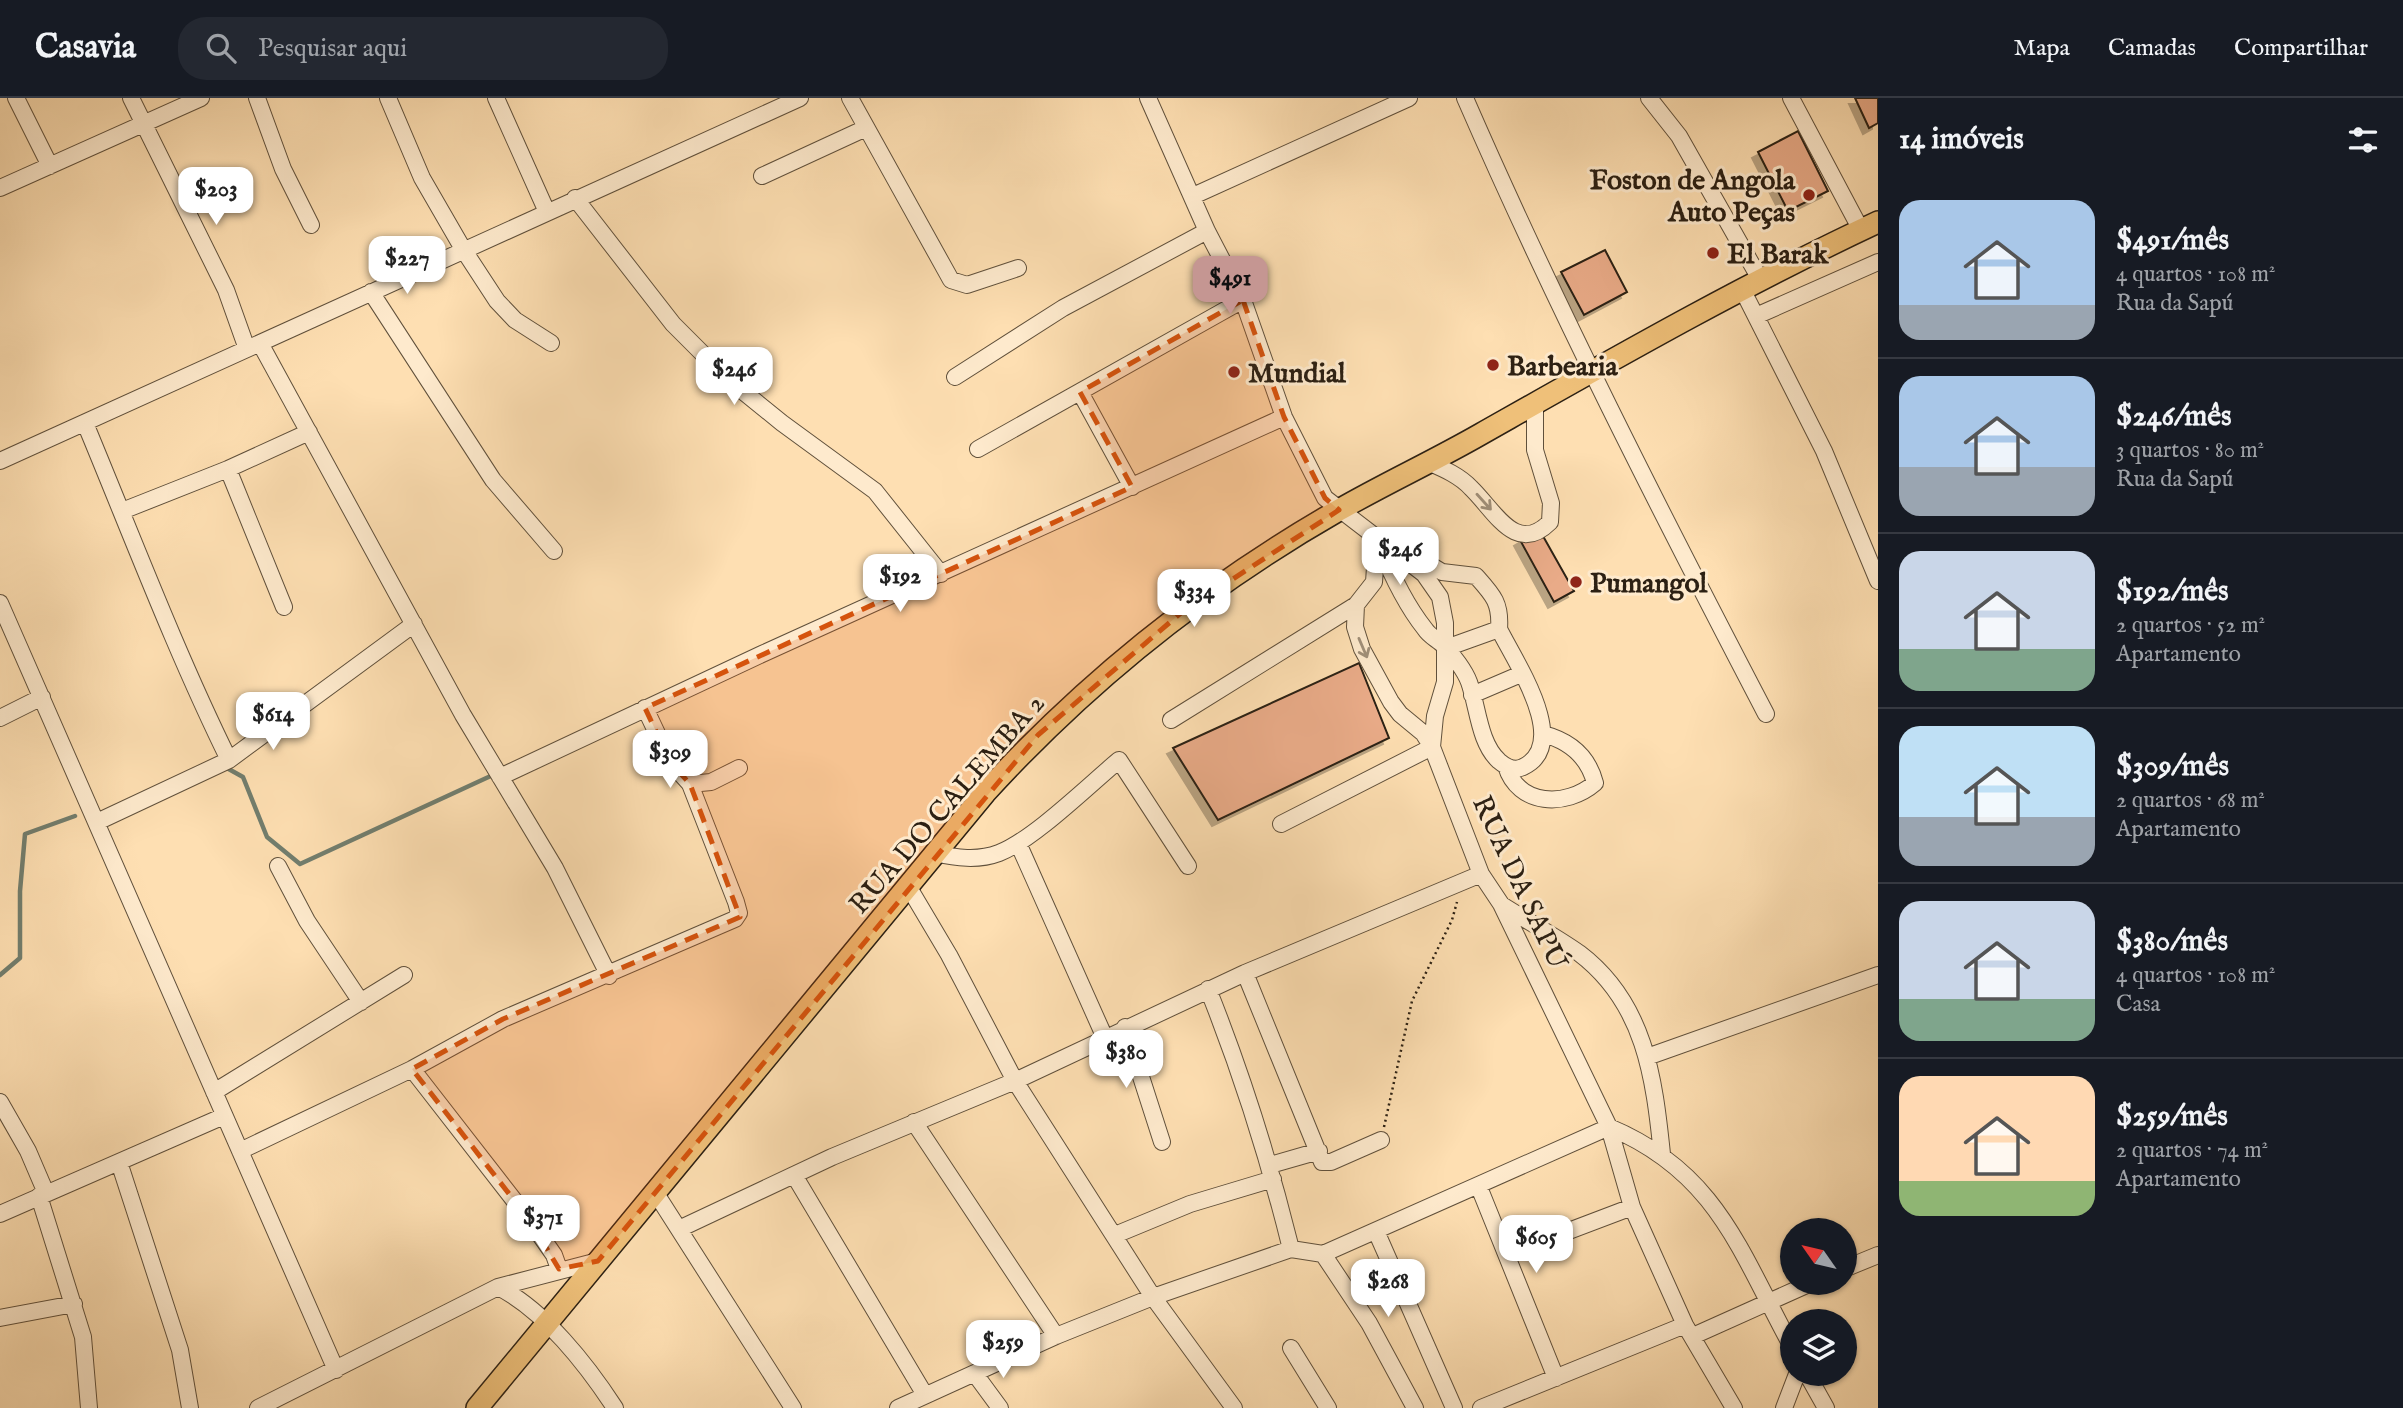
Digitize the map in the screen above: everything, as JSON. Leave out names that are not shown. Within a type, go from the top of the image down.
[{"type":"main road","name":"RUA DO CALEMBA 2","points":[[477,1408],[935,853],[1038,735],[1108,670],[1182,612],[1339,510],[1430,463],[1593,369],[1751,284],[1869,226]]},
{"type":"street","points":[[16,98],[50,166]]},
{"type":"street","points":[[131,98],[254,346],[309,432],[500,777],[555,868],[609,976]]},
{"type":"street","points":[[0,188],[201,98]]},
{"type":"street","points":[[257,98],[283,169],[311,225]]},
{"type":"street","points":[[388,98],[422,178],[497,301],[515,320],[551,343]]},
{"type":"street","points":[[496,98],[547,212]]},
{"type":"street","points":[[0,461],[800,98]]},
{"type":"street","points":[[850,98],[951,281],[967,285],[1018,268]]},
{"type":"street","points":[[1148,98],[1207,231],[1243,300],[1284,418],[1325,498],[1424,574],[1440,597],[1446,623],[1445,682],[1435,716],[1432,747],[1281,824]]},
{"type":"street","points":[[1193,196],[1409,98]]},
{"type":"street","points":[[1465,98],[1525,236],[1593,369],[1676,542],[1766,714]]},
{"type":"street","points":[[1649,98],[1679,136],[1751,284],[1756,316],[1824,451],[1878,581]]},
{"type":"street","points":[[1791,98],[1869,226]]},
{"type":"street","points":[[762,176],[866,128]]},
{"type":"street","points":[[575,198],[673,324],[729,380],[782,423],[875,491],[941,574]]},
{"type":"street","points":[[955,377],[1063,308],[1207,231]]},
{"type":"street","points":[[1756,316],[1878,261]]},
{"type":"street","points":[[371,292],[493,480],[554,551]]},
{"type":"street","points":[[978,449],[1243,300]]},
{"type":"street","points":[[1080,392],[1132,487]]},
{"type":"street","points":[[1430,463],[1470,486],[1510,529],[1522,536],[1538,534],[1550,522],[1551,503],[1535,450],[1535,403]]},
{"type":"street","points":[[500,777],[645,708],[1284,418]]},
{"type":"street","points":[[85,423],[167,629],[229,761]]},
{"type":"street","points":[[122,511],[228,470],[309,432]]},
{"type":"street","points":[[228,470],[284,607]]},
{"type":"street","points":[[1377,539],[1390,571],[1426,632],[1446,648],[1468,680],[1490,750],[1506,766],[1518,790],[1530,797],[1572,797],[1584,793],[1594,783],[1592,772],[1572,745],[1544,734]]},
{"type":"street","points":[[1374,582],[1377,539]]},
{"type":"street","points":[[1171,720],[1356,605],[1374,582],[1405,561],[1427,563],[1442,572],[1476,576],[1501,610],[1499,629],[1541,713],[1544,734],[1539,753],[1526,766],[1516,770],[1506,766]]},
{"type":"street","points":[[0,603],[336,1370]]},
{"type":"street","name":"RUA DA SAPÚ","points":[[1356,605],[1355,627],[1362,649],[1395,708],[1423,733],[1432,747],[1481,874],[1501,904],[1609,1127],[1632,1207],[1689,1331],[1734,1408]]},
{"type":"street","points":[[97,822],[229,761],[414,624]]},
{"type":"street","points":[[1446,648],[1499,629]]},
{"type":"street","points":[[1472,695],[1521,674]]},
{"type":"street","points":[[0,718],[42,697]]},
{"type":"street","points":[[240,1151],[412,1069],[503,1019],[609,976],[735,919],[739,913],[690,784],[670,763],[645,708]]},
{"type":"street","points":[[935,853],[977,858],[998,853],[1018,843],[1119,760],[1188,866]]},
{"type":"street","points":[[690,784],[711,782],[739,768]]},
{"type":"street","points":[[1018,843],[1105,1038]]},
{"type":"street","points":[[278,866],[307,921],[361,1002]]},
{"type":"street","points":[[679,1229],[914,1122],[1015,1081],[1208,989],[1481,874]]},
{"type":"street","points":[[908,886],[949,955],[1015,1081],[1153,1297],[1234,1408]]},
{"type":"street","points":[[1501,904],[1580,954],[1629,1006],[1647,1058],[1662,1154]]},
{"type":"street","points":[[1245,973],[1322,1162],[1326,1163],[1381,1140]]},
{"type":"street","points":[[214,1092],[404,975]]},
{"type":"street","points":[[1647,1058],[1878,975]]},
{"type":"street","points":[[1208,989],[1238,1064],[1272,1172],[1291,1249]]},
{"type":"street","points":[[1125,1027],[1162,1142]]},
{"type":"street","points":[[412,1069],[548,1246],[559,1269]]},
{"type":"street","points":[[0,1102],[28,1151],[43,1195],[83,1337],[89,1408]]},
{"type":"street","points":[[0,1214],[224,1115]]},
{"type":"street","points":[[914,1122],[1056,1336]]},
{"type":"street","points":[[898,1408],[1056,1336],[1153,1297],[1291,1249],[1323,1254],[1609,1127],[1662,1154],[1686,1174],[1741,1247],[1780,1325]]},
{"type":"street","points":[[1115,1234],[1272,1172],[1318,1150]]},
{"type":"street","points":[[119,1161],[177,1337],[190,1408]]},
{"type":"street","points":[[794,1175],[925,1395]]},
{"type":"street","points":[[1479,1187],[1556,1378]]},
{"type":"street","points":[[655,1192],[793,1408]]},
{"type":"street","points":[[1508,1254],[1632,1207]]},
{"type":"street","points":[[1376,1231],[1454,1408]]},
{"type":"street","points":[[1323,1254],[1369,1323],[1415,1408]]},
{"type":"street","points":[[1857,1264],[1878,1255]]},
{"type":"street","points":[[258,1408],[498,1287],[598,1261]]},
{"type":"street","points":[[498,1287],[519,1298],[546,1325],[594,1376],[615,1408]]},
{"type":"street","points":[[1480,1408],[1782,1295]]},
{"type":"street","points":[[0,1318],[74,1304]]},
{"type":"street","points":[[1291,1348],[1328,1408]]},
{"type":"street","points":[[975,1374],[1000,1408]]},
{"type":"street","points":[[1784,1408],[1792,1386]]},
{"type":"street","points":[[1814,1386],[1826,1408]]},
{"type":"path","points":[[1381,1140],[1412,1000],[1452,920],[1457,901]]},
{"type":"highlighted area","points":[[1243,300],[1284,417],[1325,498],[1339,510],[1182,612],[1038,735],[598,1261],[559,1269],[531,1222],[412,1069],[503,1019],[740,917],[690,784],[671,763],[645,708],[1132,487],[1080,392]]},
{"type":"building","points":[[1855,98],[1878,98],[1878,123],[1869,128]]},
{"type":"building","points":[[1798,131],[1828,191],[1788,211],[1758,152]]},
{"type":"building","points":[[1605,250],[1627,292],[1584,315],[1561,272]]},
{"type":"building","points":[[1539,529],[1574,591],[1554,602],[1520,540]]},
{"type":"building","points":[[1359,663],[1389,738],[1218,820],[1173,748]]},
{"type":"waterway","points":[[225,767],[243,777],[267,837],[300,864],[495,774]]},
{"type":"waterway","points":[[0,975],[20,958],[20,891],[25,834],[75,816]]},
{"type":"place","name":"Foston de Angola Auto Peças","points":[[1809,195]]},
{"type":"place","name":"El Barak","points":[[1713,253]]},
{"type":"place","name":"Barbearia","points":[[1493,365]]},
{"type":"place","name":"Mundial","points":[[1234,372]]},
{"type":"place","name":"Pumangol","points":[[1576,582]]}]
